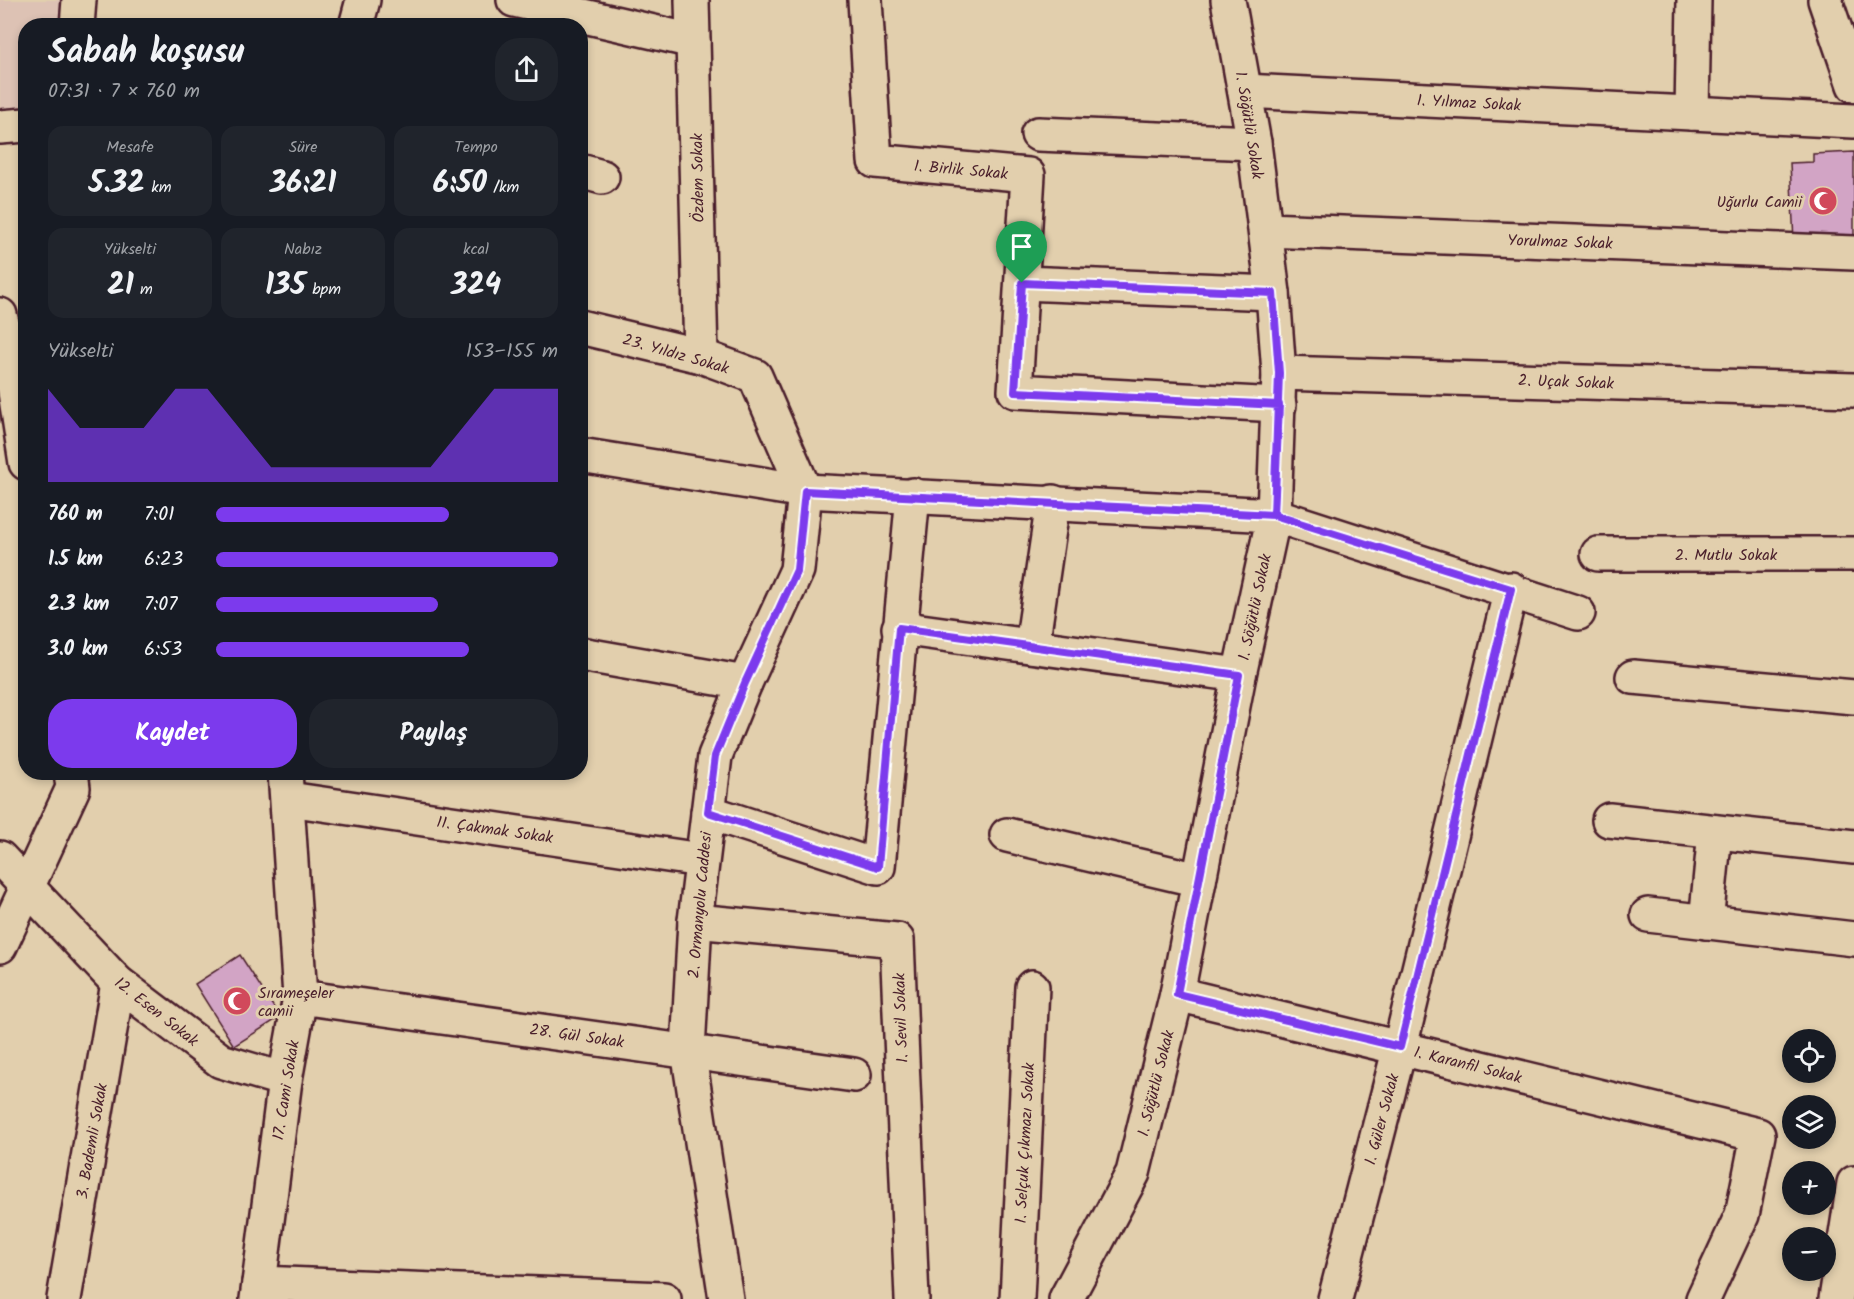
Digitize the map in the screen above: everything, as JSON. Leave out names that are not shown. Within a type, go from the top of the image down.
[{"type":"street","points":[[78,18],[79,0]]},
{"type":"street","points":[[358,18],[363,0]]},
{"type":"street","points":[[514,0],[693,41]]},
{"type":"street","name":"Özdem Sokak","points":[[692,0],[701,356]]},
{"type":"street","name":"1. Birlik Sokak","points":[[866,0],[874,161],[1028,175],[1015,392]]},
{"type":"street","name":"1. Söğütlü Sokak","points":[[1066,1299],[1133,1173],[1177,994],[1239,675],[1274,515],[1279,389],[1273,293],[1254,143],[1228,0]]},
{"type":"street","points":[[1692,113],[1694,0]]},
{"type":"street","points":[[1825,0],[1854,85]]},
{"type":"street","name":"1. Yılmaz Sokak","points":[[1245,91],[1854,121]]},
{"type":"street","points":[[0,127],[18,126]]},
{"type":"street","points":[[1038,134],[1254,143]]},
{"type":"street","name":"Yorulmaz Sokak","points":[[1266,230],[1854,253]]},
{"type":"street","points":[[1022,283],[1273,293]]},
{"type":"street","points":[[0,315],[17,348]]},
{"type":"street","name":"23. Yıldız Sokak","points":[[588,329],[701,356],[755,376],[805,491]]},
{"type":"street","name":"2. Uçak Sokak","points":[[1015,392],[1279,389],[1854,390]]},
{"type":"street","points":[[588,456],[805,491],[1274,515],[1511,589],[1578,613]]},
{"type":"street","name":"2. Ormanyolu Caddesi","points":[[726,1299],[688,1050],[695,921],[715,756],[745,683],[797,570],[805,491]]},
{"type":"street","points":[[708,812],[878,867],[913,495]]},
{"type":"street","points":[[1032,646],[1053,502]]},
{"type":"street","name":"2. Mutlu Sokak","points":[[1598,554],[1854,554]]},
{"type":"street","name":"1. Güler Sokak","points":[[1335,1299],[1400,1047],[1511,589]]},
{"type":"street","points":[[899,628],[1239,675]]},
{"type":"street","points":[[588,655],[745,683]]},
{"type":"street","points":[[1633,677],[1854,697]]},
{"type":"street","points":[[0,946],[73,788],[72,780]]},
{"type":"street","name":"11. Çakmak Sokak","points":[[287,786],[701,860]]},
{"type":"street","name":"17. Cami Sokak","points":[[258,1291],[285,1080],[300,997],[287,786]]},
{"type":"street","points":[[1610,820],[1854,847]]},
{"type":"street","points":[[1707,922],[1715,832]]},
{"type":"street","points":[[1007,835],[1199,880]]},
{"type":"street","name":"12. Esen Sokak","points":[[0,858],[28,885],[118,983],[221,1061],[285,1080]]},
{"type":"street","points":[[1648,915],[1854,939]]},
{"type":"street","name":"1. Sevil Sokak","points":[[695,921],[897,940],[912,1299]]},
{"type":"street","name":"3. Bademli Sokak","points":[[64,1299],[118,983]]},
{"type":"street","name":"1. Selçuk Çıkmazı Sokak","points":[[1017,1299],[1032,987]]},
{"type":"street","name":"1. Karanfil Sokak","points":[[1177,994],[1758,1136],[1742,1215],[1703,1299]]},
{"type":"street","name":"28. Gül Sokak","points":[[300,997],[854,1075]]},
{"type":"street","points":[[1836,1299],[1854,1183]]},
{"type":"street","points":[[258,1291],[664,1299]]},
{"type":"shaded area","points":[[0,0],[66,0],[65,18],[18,18],[18,113],[0,114]]},
{"type":"building","name":"Uğurlu Camii","points":[[1854,152],[1854,238],[1794,241],[1790,163],[1813,162],[1813,154]]},
{"type":"building","name":"Sırameşeler camii","points":[[240,955],[280,1017],[234,1046],[195,984]]},
{"type":"place","name":"Uğurlu Camii","points":[[1823,201]]},
{"type":"place","name":"Sırameşeler camii","points":[[237,1001]]},
{"type":"route","points":[[1022,283],[1015,392],[1279,405],[1276,460],[1274,515],[1511,589],[1400,1047],[1177,994],[1239,675],[899,628],[878,867],[708,812],[715,756],[745,683],[797,570],[805,491],[1274,515],[1279,405],[1279,373],[1273,293],[1022,283]]}]
